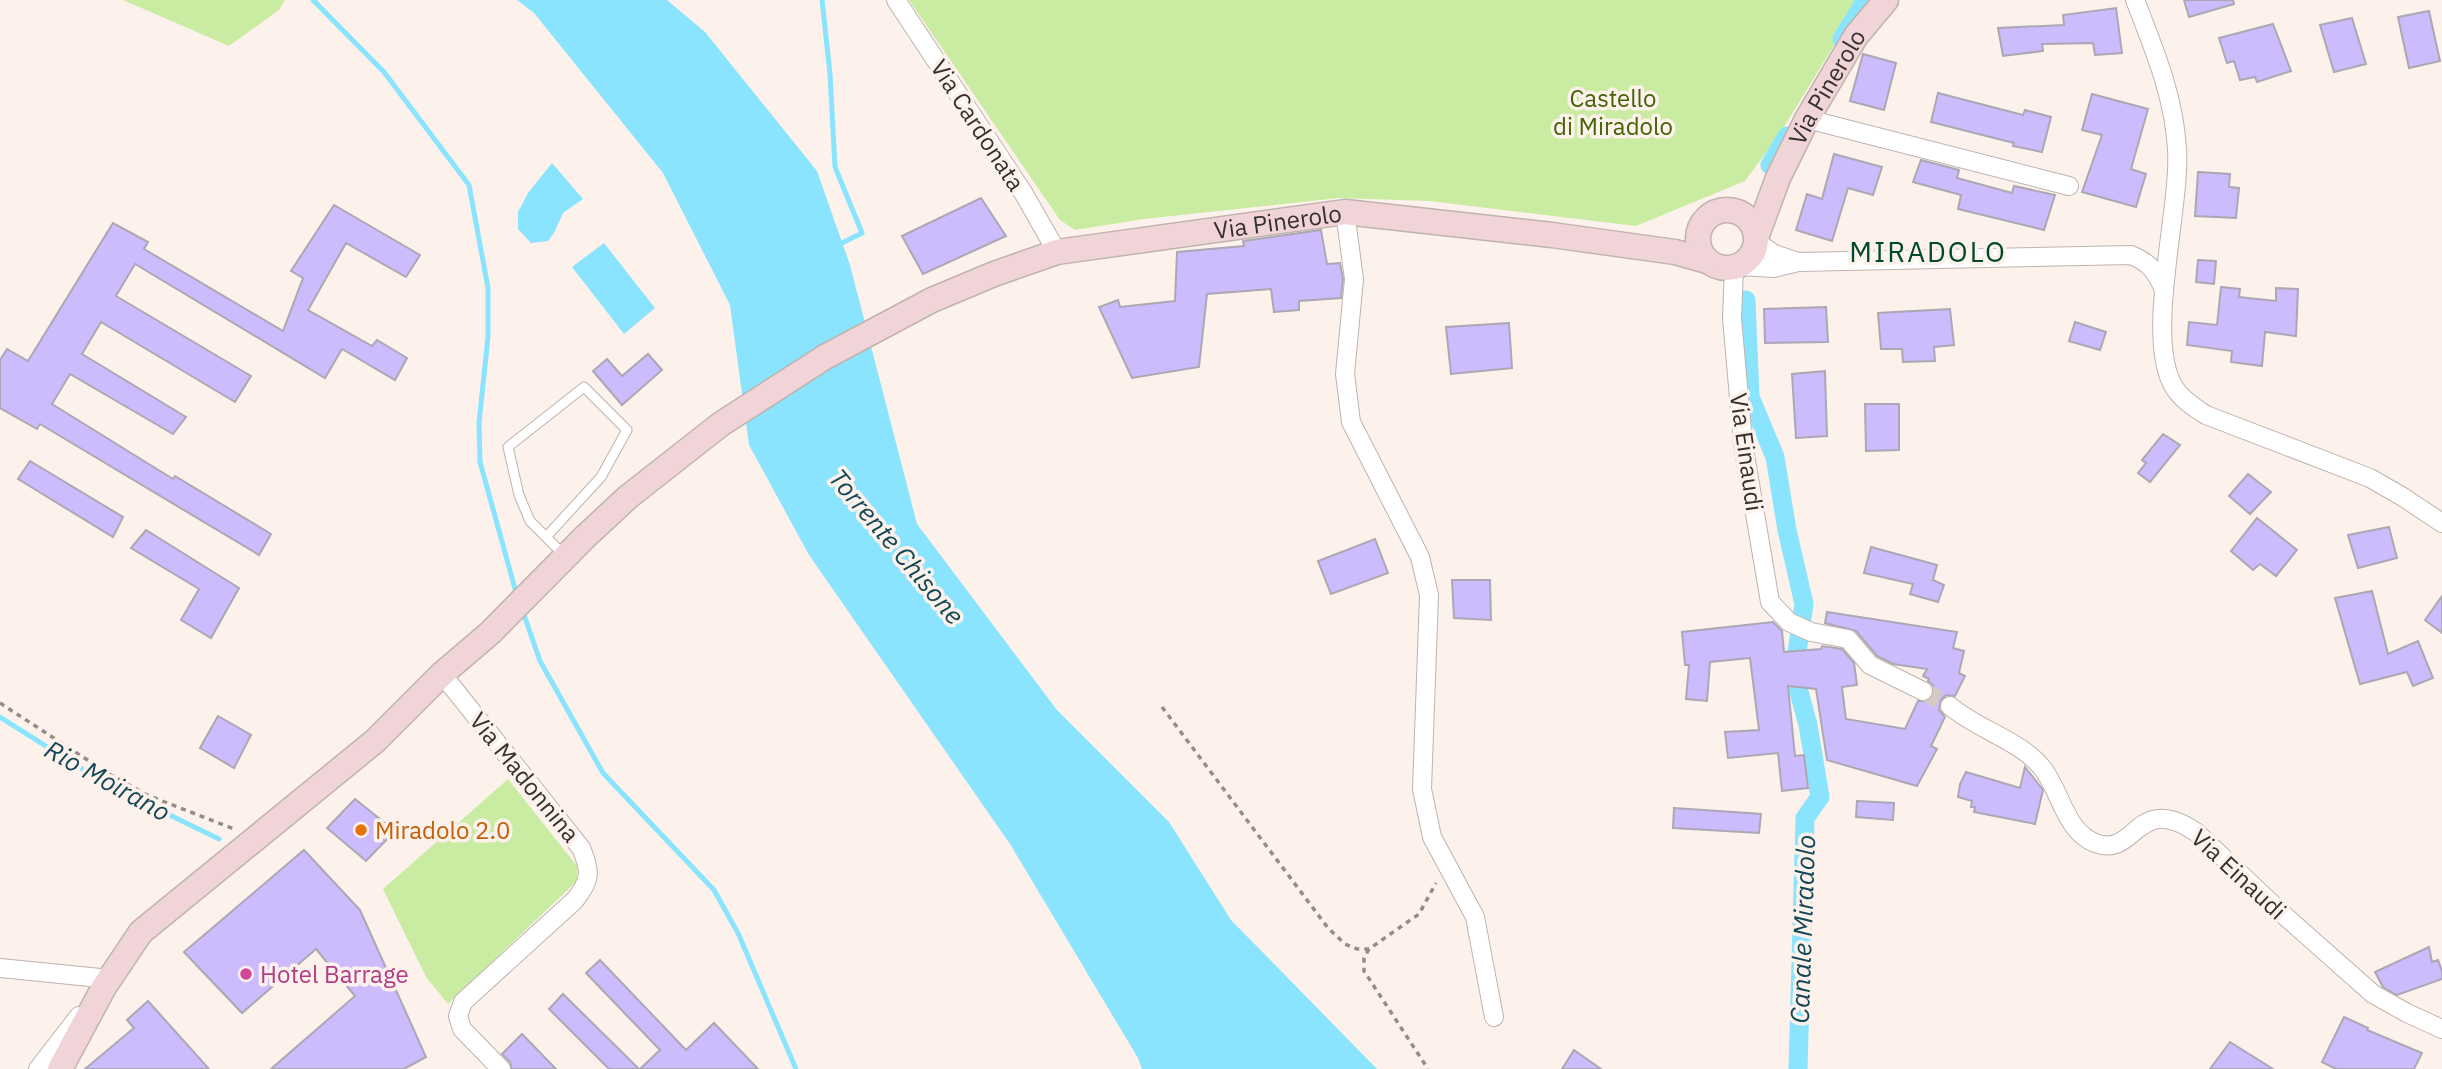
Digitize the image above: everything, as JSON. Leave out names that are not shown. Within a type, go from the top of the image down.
[{"type":"street","name":"Via Cardonata","points":[[896,0],[1024,194],[1057,252]]},
{"type":"street","name":"Via Pinerolo","points":[[1757,239],[1778,178],[1807,120],[1857,36],[1886,0]]},
{"type":"street","points":[[2136,0],[2167,83],[2177,148],[2175,204],[2164,290],[2166,364],[2174,388],[2194,407],[2226,424],[2310,453],[2370,478],[2442,523]]},
{"type":"street","points":[[1807,120],[2069,186]]},
{"type":"street","name":"Via Pinerolo","points":[[1735,210],[1778,178]]},
{"type":"street","points":[[1798,262],[1774,254],[1757,239],[1749,219],[1735,210],[1725,209],[1707,217],[1701,225],[1698,244],[1707,261],[1721,268],[1773,268],[1798,262],[2131,255],[2152,267],[2164,290]]},
{"type":"street","name":"Via Pinerolo","points":[[60,1069],[107,983],[141,932],[374,741],[442,674],[490,633],[557,564],[628,497],[721,424],[825,357],[933,300],[994,274],[1057,252],[1345,212],[1633,246],[1675,252],[1707,261]]},
{"type":"street","points":[[1345,212],[1354,279],[1345,374],[1351,422],[1420,557],[1429,595],[1422,789],[1432,836],[1475,918],[1494,1017]]},
{"type":"street","name":"Via Pinerolo","points":[[1633,246],[1681,233],[1707,217]]},
{"type":"street","points":[[1736,267],[1751,257],[1757,239]]},
{"type":"street","name":"Via Einaudi","points":[[1736,267],[1732,318],[1743,443],[1770,602],[1803,629],[1847,639],[1870,665],[1923,691]]},
{"type":"street","name":"Via Madonnina","points":[[442,674],[581,848],[589,866],[586,886],[575,900],[463,1002],[458,1016],[461,1029],[501,1069]]},
{"type":"street","name":"Via Einaudi","points":[[1950,706],[1962,717],[2017,747],[2042,767],[2052,781],[2069,818],[2088,840],[2111,845],[2123,841],[2145,823],[2156,818],[2168,817],[2182,822],[2373,994],[2442,1029]]},
{"type":"street","points":[[0,968],[107,983]]},
{"type":"street","points":[[38,1069],[88,1003],[107,983]]},
{"type":"lane","points":[[546,537],[601,477],[627,430],[584,387],[508,447],[519,495],[530,521],[546,537],[557,564]]},
{"type":"path","points":[[0,703],[109,774],[147,795],[256,838]]},
{"type":"path","points":[[1162,707],[1328,928],[1345,944],[1357,949],[1369,949]]},
{"type":"path","points":[[1428,1069],[1364,971],[1364,958],[1369,949],[1419,914],[1436,887],[1440,849]]},
{"type":"green space","points":[[123,0],[285,0],[279,10],[229,46]]},
{"type":"green space","name":"Castello di Miradolo","points":[[909,0],[1862,0],[1779,135],[1745,181],[1636,226],[1429,201],[1339,198],[1144,219],[1075,230],[1060,220]]},
{"type":"green space","points":[[508,779],[577,866],[577,881],[448,1004],[426,977],[383,889]]},
{"type":"water","name":"Torrente Chisone","points":[[517,0],[667,0],[705,32],[817,171],[850,265],[917,524],[1057,710],[1169,822],[1231,920],[1377,1069],[1142,1069],[1138,1058],[1010,844],[809,555],[749,445],[730,305],[663,173],[534,13]]},
{"type":"water","points":[[552,163],[583,199],[563,213],[548,241],[531,243],[518,229],[518,212],[528,193]]},
{"type":"water","points":[[604,243],[655,308],[624,334],[572,267]]},
{"type":"building","points":[[2184,0],[2233,0],[2234,4],[2189,17]]},
{"type":"building","points":[[2116,8],[2122,53],[2095,55],[2093,43],[2042,44],[2043,51],[2003,56],[1998,28],[2064,25],[2063,15]]},
{"type":"building","points":[[2429,11],[2440,61],[2409,68],[2398,17]]},
{"type":"building","points":[[2352,18],[2366,64],[2334,72],[2320,25]]},
{"type":"building","points":[[2273,24],[2291,71],[2257,82],[2255,77],[2240,80],[2234,61],[2227,63],[2219,38]]},
{"type":"building","points":[[1863,54],[1896,63],[1884,110],[1850,101]]},
{"type":"building","points":[[1938,93],[2023,115],[2025,110],[2051,117],[2042,152],[1931,122]]},
{"type":"building","points":[[2092,94],[2148,109],[2131,169],[2146,174],[2136,207],[2082,192],[2102,135],[2082,130]]},
{"type":"building","points":[[1834,154],[1882,167],[1873,195],[1848,188],[1832,241],[1796,230],[1807,194],[1822,199]]},
{"type":"building","points":[[1921,160],[1959,170],[1957,178],[2012,193],[2014,186],[2055,195],[2044,230],[1958,209],[1961,195],[1913,182]]},
{"type":"building","points":[[2198,172],[2230,174],[2229,187],[2239,188],[2236,218],[2195,216]]},
{"type":"building","points":[[981,198],[1006,236],[923,274],[902,236]]},
{"type":"building","points":[[334,205],[420,255],[406,277],[346,243],[308,310],[372,346],[377,340],[407,358],[395,380],[342,349],[325,378],[135,264],[116,296],[251,376],[235,402],[101,322],[82,354],[186,417],[173,434],[70,374],[52,404],[173,479],[175,476],[271,534],[259,555],[40,424],[37,429],[0,408],[0,360],[7,349],[28,361],[113,223],[148,242],[144,249],[283,331],[303,278],[291,271]]},
{"type":"building","points":[[1321,230],[1327,264],[1340,263],[1343,279],[1341,298],[1299,301],[1299,310],[1274,312],[1271,289],[1207,294],[1199,367],[1132,378],[1099,307],[1118,300],[1120,307],[1175,301],[1177,252],[1244,246],[1243,241]]},
{"type":"building","points":[[2198,260],[2216,261],[2214,284],[2196,282]]},
{"type":"building","points":[[2221,287],[2240,289],[2239,297],[2276,301],[2276,288],[2298,289],[2296,336],[2265,332],[2262,366],[2231,362],[2232,351],[2187,345],[2189,322],[2217,325]]},
{"type":"building","points":[[1826,307],[1828,342],[1765,343],[1764,309]]},
{"type":"building","points":[[1950,309],[1954,345],[1934,347],[1935,361],[1903,362],[1902,349],[1881,349],[1878,313]]},
{"type":"building","points":[[2075,322],[2106,332],[2100,350],[2069,341]]},
{"type":"building","points":[[1509,323],[1512,368],[1451,374],[1446,327]]},
{"type":"building","points":[[648,354],[662,370],[622,405],[593,371],[607,359],[622,376]]},
{"type":"building","points":[[1825,371],[1827,436],[1796,438],[1792,374]]},
{"type":"building","points":[[1865,404],[1899,404],[1899,450],[1866,451]]},
{"type":"building","points":[[2163,434],[2180,445],[2150,482],[2138,473],[2146,463],[2142,460]]},
{"type":"building","points":[[30,461],[123,517],[113,537],[18,479]]},
{"type":"building","points":[[2248,474],[2271,492],[2250,514],[2229,496]]},
{"type":"building","points":[[2257,518],[2297,550],[2276,576],[2260,564],[2253,570],[2231,551]]},
{"type":"building","points":[[2389,527],[2397,558],[2358,568],[2348,535]]},
{"type":"building","points":[[146,530],[239,588],[211,638],[181,620],[199,589],[131,548]]},
{"type":"building","points":[[1375,539],[1388,573],[1331,594],[1318,561]]},
{"type":"building","points":[[1871,547],[1937,565],[1933,580],[1944,585],[1938,602],[1910,594],[1913,584],[1864,573]]},
{"type":"building","points":[[1452,580],[1490,580],[1491,620],[1454,618]]},
{"type":"building","points":[[2372,591],[2388,654],[2418,641],[2433,678],[2413,686],[2407,672],[2360,684],[2335,598]]},
{"type":"building","points":[[2442,596],[2442,633],[2425,620]]},
{"type":"building","points":[[1827,612],[1957,632],[1953,648],[1964,651],[1959,673],[1965,676],[1955,696],[1946,695],[1941,700],[1939,710],[1945,717],[1931,746],[1937,749],[1917,786],[1827,760],[1816,689],[1788,686],[1795,756],[1804,755],[1808,788],[1782,791],[1778,753],[1728,758],[1725,732],[1759,730],[1750,658],[1710,662],[1707,701],[1686,699],[1689,665],[1685,665],[1682,632],[1773,622],[1782,631],[1784,652],[1821,649],[1822,646],[1842,649],[1854,663],[1857,685],[1842,687],[1846,719],[1905,729],[1918,701],[1929,701],[1933,695],[1933,685],[1923,676],[1927,669],[1893,664],[1877,656],[1856,631],[1825,623]]},
{"type":"building","points":[[218,716],[251,735],[234,768],[200,748]]},
{"type":"building","points":[[2025,767],[2043,790],[2035,824],[1974,812],[1972,801],[1958,797],[1966,772],[2020,788]]},
{"type":"building","name":"Miradolo 2.0","points":[[355,799],[395,831],[366,861],[327,828]]},
{"type":"building","points":[[1857,801],[1894,803],[1893,820],[1856,817]]},
{"type":"building","points":[[1674,808],[1761,814],[1759,833],[1673,828]]},
{"type":"building","name":"Hotel Barrage","points":[[304,850],[360,910],[426,1057],[404,1069],[271,1069],[355,996],[316,949],[242,1013],[184,952]]},
{"type":"building","points":[[2429,947],[2432,962],[2438,960],[2442,979],[2397,995],[2383,987],[2375,972]]},
{"type":"building","points":[[600,960],[686,1050],[714,1023],[758,1069],[640,1069],[660,1050],[586,973]]},
{"type":"building","points":[[563,994],[639,1069],[609,1069],[549,1009]]},
{"type":"building","points":[[148,1001],[209,1069],[85,1069],[134,1028],[127,1020]]},
{"type":"building","points":[[2344,1017],[2368,1028],[2367,1030],[2422,1053],[2414,1069],[2336,1069],[2322,1062]]},
{"type":"building","points":[[522,1034],[556,1069],[512,1069],[510,1062],[502,1054]]},
{"type":"building","points":[[2230,1042],[2273,1069],[2210,1069]]},
{"type":"building","points":[[1574,1050],[1601,1069],[1562,1069]]},
{"type":"waterway","points":[[313,0],[384,72],[469,185],[488,288],[488,337],[479,423],[480,462],[517,596]]},
{"type":"waterway","points":[[822,0],[830,74],[835,167],[862,233],[842,243]]},
{"type":"waterway","name":"Canale Miradolo","points":[[1842,39],[1866,0]]},
{"type":"waterway","name":"Canale Miradolo","points":[[1770,165],[1787,136]]},
{"type":"waterway","name":"Canale Miradolo","points":[[1746,300],[1750,397],[1775,457],[1787,530],[1804,604],[1794,673],[1808,725],[1820,797],[1805,818],[1798,1069]]},
{"type":"waterway","points":[[523,612],[540,661],[603,773],[714,890],[738,933],[796,1069]]},
{"type":"waterway","name":"Rio Moirano","points":[[0,717],[106,784],[219,839]]},
{"type":"tunnel","points":[[1923,691],[1950,706]]},
{"type":"place","name":"Miradolo 2.0","points":[[361,830]]},
{"type":"place","name":"Hotel Barrage","points":[[246,974]]},
{"type":"district","name":"MIRADOLO","points":[[1928,251]]}]
